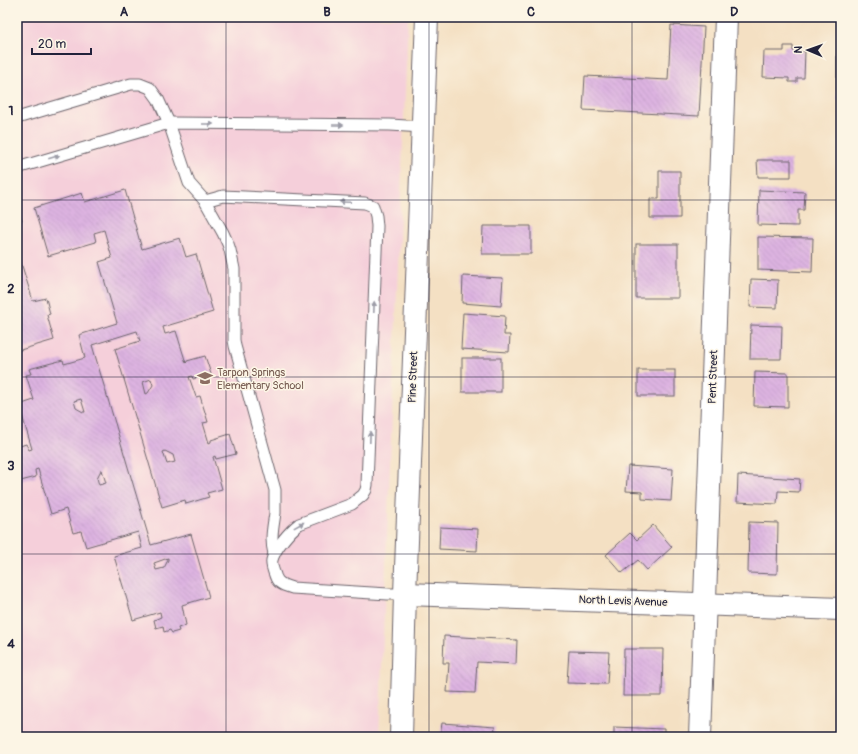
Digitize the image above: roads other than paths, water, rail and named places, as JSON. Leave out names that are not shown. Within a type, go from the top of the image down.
[{"type":"street","name":"Pine Street","points":[[401,737],[427,17]]},
{"type":"street","name":"Pent Street","points":[[700,737],[726,17]]},
{"type":"street","name":"North Levis Avenue","points":[[405,594],[841,609]]},
{"type":"lane","points":[[17,118],[131,84],[140,84],[150,88],[158,99],[169,123],[189,183],[205,202],[223,233],[230,250],[234,270],[235,346],[275,490],[272,536],[274,554]]},
{"type":"lane","points":[[17,168],[169,123],[390,125],[423,127]]},
{"type":"lane","points":[[205,202],[223,196],[365,203],[374,206],[376,216],[370,429],[366,490],[363,495],[352,504],[299,524],[288,533],[274,554],[272,568],[277,580],[283,585],[292,588],[405,594]]},
{"type":"place","name":"Tarpon Springs Elementary School","points":[[205,378]]}]
